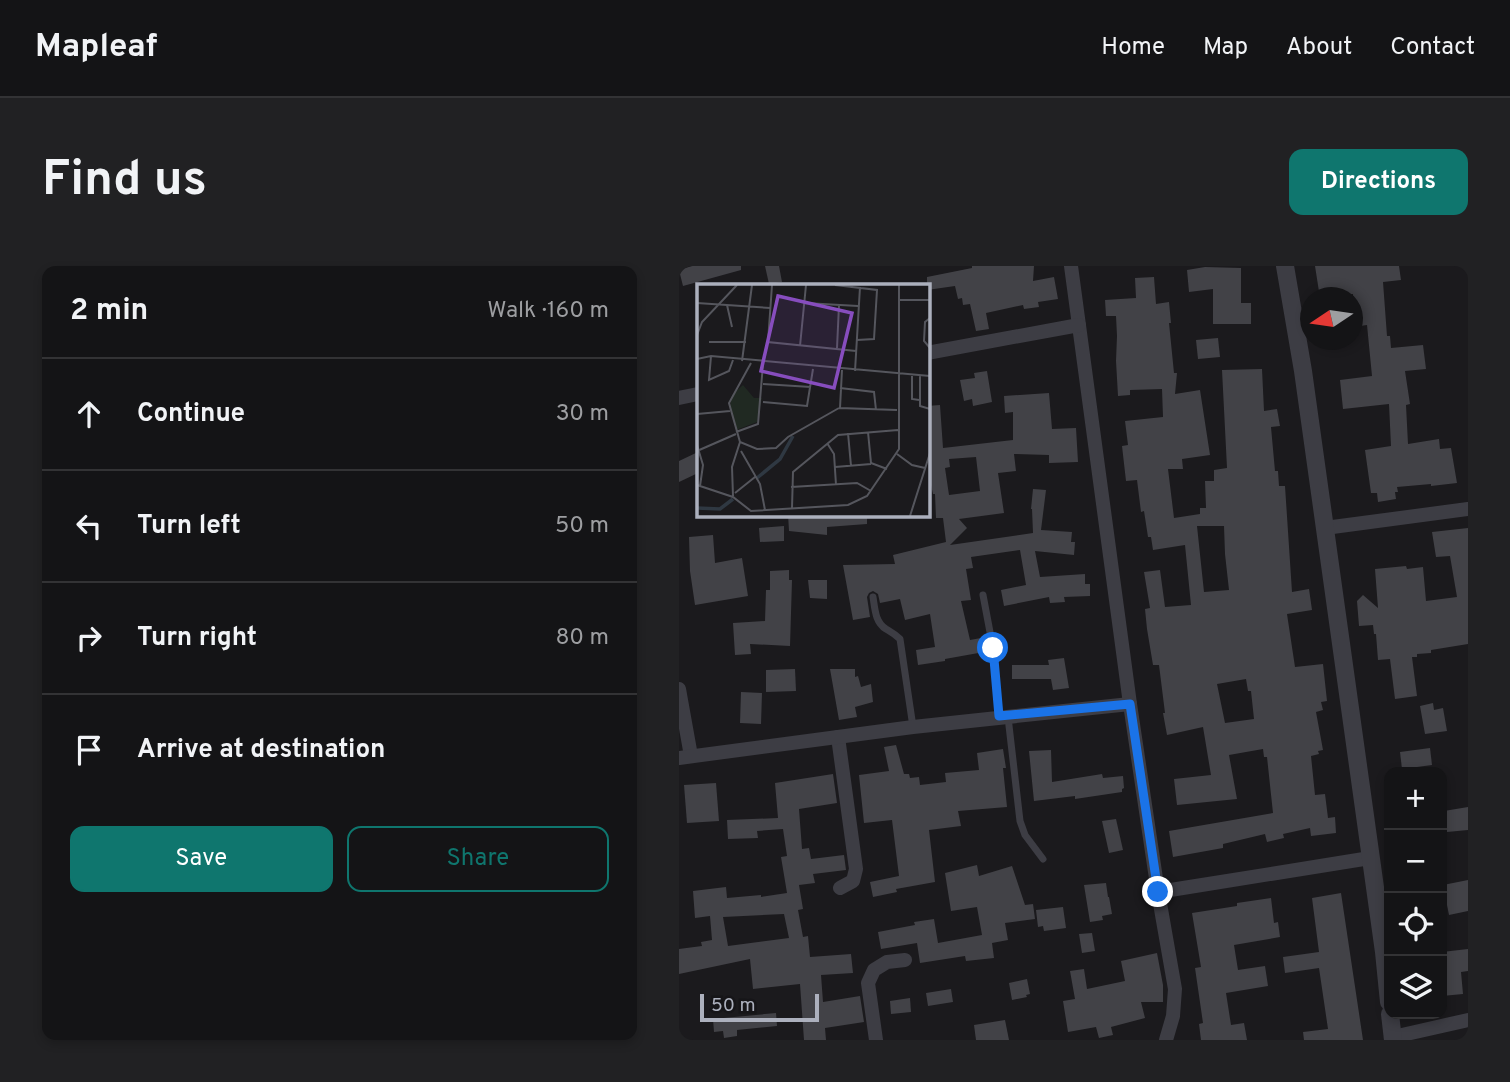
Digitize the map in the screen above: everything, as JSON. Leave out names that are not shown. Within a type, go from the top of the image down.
[{"type":"street","points":[[1071,266],[1130,704],[1175,989],[1173,1016],[1166,1040]]},
{"type":"street","points":[[1285,266],[1303,371],[1384,956]]},
{"type":"street","points":[[929,353],[1079,325]]},
{"type":"street","points":[[679,398],[697,394]]},
{"type":"street","points":[[1325,527],[1468,509]]},
{"type":"street","points":[[679,689],[685,757],[1004,716],[1130,704]]},
{"type":"street","points":[[838,737],[856,869],[853,881],[839,888]]},
{"type":"street","points":[[1158,892],[1370,858]]},
{"type":"street","points":[[876,1040],[868,983],[874,970],[887,962],[905,960]]},
{"type":"street","points":[[1391,1019],[1393,1039],[1468,1020]]},
{"type":"lane","points":[[983,595],[1020,821],[1025,835],[1043,859]]},
{"type":"lane","points":[[873,597],[877,620],[899,639],[913,727]]},
{"type":"building","points":[[692,266],[741,266],[741,270],[683,286],[679,270]]},
{"type":"building","points":[[765,266],[779,266],[782,282],[769,284]]},
{"type":"building","points":[[1034,266],[1033,281],[1054,277],[1058,299],[1038,302],[1039,307],[1024,309],[1023,305],[986,313],[989,329],[976,331],[970,304],[963,305],[962,298],[958,299],[955,286],[929,290],[927,284],[927,277],[972,268]]},
{"type":"building","points":[[1315,266],[1399,266],[1401,280],[1383,282],[1387,336],[1390,336],[1391,348],[1423,345],[1426,369],[1405,371],[1410,404],[1406,405],[1408,444],[1439,439],[1440,449],[1451,448],[1457,483],[1397,487],[1396,499],[1378,502],[1377,493],[1371,493],[1365,450],[1391,446],[1389,404],[1343,409],[1340,380],[1372,376],[1367,325],[1363,326],[1363,287],[1318,287]]},
{"type":"building","points":[[1205,267],[1241,268],[1241,303],[1251,303],[1251,324],[1213,324],[1213,289],[1189,292],[1187,270]]},
{"type":"building","points":[[1154,277],[1156,304],[1169,302],[1174,373],[1177,373],[1175,394],[1200,390],[1210,455],[1182,459],[1183,469],[1168,469],[1174,518],[1200,514],[1200,508],[1206,508],[1205,481],[1214,481],[1214,470],[1227,468],[1222,370],[1262,369],[1264,411],[1277,409],[1280,426],[1271,427],[1275,471],[1278,471],[1279,486],[1285,486],[1292,592],[1309,589],[1312,610],[1287,614],[1295,667],[1323,664],[1327,701],[1321,702],[1323,710],[1316,712],[1323,750],[1311,756],[1315,795],[1325,794],[1328,818],[1335,817],[1336,833],[1311,836],[1310,828],[1283,834],[1284,838],[1267,842],[1265,834],[1223,844],[1223,848],[1173,857],[1169,831],[1273,813],[1267,757],[1264,757],[1263,749],[1229,755],[1237,799],[1177,805],[1174,779],[1211,775],[1203,727],[1167,735],[1159,665],[1153,665],[1147,629],[1145,609],[1150,608],[1144,572],[1160,570],[1165,607],[1191,605],[1185,545],[1153,550],[1144,511],[1141,512],[1137,480],[1126,481],[1122,446],[1128,445],[1125,421],[1163,417],[1162,389],[1130,390],[1130,395],[1118,396],[1116,316],[1106,316],[1105,300],[1136,298],[1135,278]],"holes":[[[1197,526],[1224,526],[1229,590],[1204,592]],[[1246,679],[1248,691],[1251,691],[1254,719],[1225,723],[1217,684]]]},
{"type":"building","points":[[1218,338],[1220,357],[1198,359],[1196,340]]},
{"type":"building","points":[[987,371],[992,402],[973,406],[972,399],[964,401],[960,380],[975,378],[974,373]]},
{"type":"building","points":[[1049,393],[1052,429],[1076,428],[1078,462],[1049,463],[1049,455],[1014,454],[1016,471],[998,473],[1004,513],[959,519],[967,528],[950,545],[1033,533],[1033,489],[1046,490],[1041,530],[1072,532],[1071,542],[1075,542],[1074,555],[1035,551],[1040,577],[1085,574],[1085,584],[1090,584],[1090,596],[1064,597],[1065,602],[1050,603],[1049,597],[1004,606],[1001,590],[1026,585],[1020,550],[971,557],[973,568],[966,569],[971,600],[961,601],[970,640],[981,638],[984,652],[918,665],[916,650],[935,647],[930,614],[905,620],[900,599],[880,603],[878,594],[873,591],[867,597],[870,617],[853,620],[843,565],[895,564],[893,555],[946,542],[943,518],[936,518],[935,494],[929,476],[929,406],[940,405],[943,448],[1013,440],[1013,412],[1005,413],[1004,396]],"holes":[[[976,457],[980,491],[949,495],[945,468],[950,467],[949,459]]]},
{"type":"building","points":[[697,452],[697,473],[679,482],[679,461]]},
{"type":"building","points":[[788,516],[867,516],[867,524],[827,527],[827,535],[789,531]]},
{"type":"building","points":[[784,526],[784,541],[760,542],[759,528]]},
{"type":"building","points":[[1468,528],[1468,644],[1431,650],[1431,653],[1412,657],[1417,696],[1395,699],[1390,659],[1378,660],[1373,625],[1359,626],[1357,601],[1363,595],[1378,608],[1375,569],[1406,566],[1407,569],[1423,567],[1426,601],[1457,597],[1450,556],[1436,557],[1432,532]]},
{"type":"building","points":[[713,535],[715,563],[742,558],[748,596],[695,605],[689,537]]},
{"type":"building","points":[[789,570],[789,580],[792,580],[790,646],[750,644],[751,654],[735,655],[733,623],[765,621],[770,571]]},
{"type":"building","points":[[808,580],[827,580],[827,599],[810,598]]},
{"type":"building","points":[[1064,658],[1069,688],[1053,690],[1051,679],[1012,679],[1012,665],[1049,665],[1048,660]]},
{"type":"building","points":[[795,669],[796,691],[766,692],[766,670]]},
{"type":"building","points":[[830,669],[855,669],[855,677],[858,676],[861,687],[871,684],[873,702],[855,707],[857,717],[839,720]]},
{"type":"building","points":[[741,692],[762,693],[761,724],[740,723]]},
{"type":"building","points":[[1433,703],[1434,710],[1443,708],[1447,731],[1425,734],[1420,706]]},
{"type":"building","points":[[896,745],[904,774],[909,774],[910,778],[919,777],[920,785],[946,782],[945,773],[979,770],[977,753],[1003,749],[1007,807],[958,811],[961,826],[929,830],[935,882],[896,889],[897,892],[873,897],[870,882],[899,876],[892,820],[864,823],[859,775],[889,771],[884,747]]},
{"type":"building","points":[[1430,748],[1432,765],[1402,767],[1400,752]]},
{"type":"building","points":[[1051,750],[1052,782],[1102,774],[1103,778],[1123,776],[1122,792],[1075,799],[1075,796],[1034,801],[1029,751]]},
{"type":"building","points":[[833,774],[837,803],[799,809],[802,849],[809,848],[811,859],[844,855],[846,870],[813,874],[815,883],[799,885],[803,909],[798,910],[803,937],[808,936],[810,957],[851,954],[853,973],[821,975],[823,1002],[860,996],[864,1022],[825,1028],[826,1040],[804,1040],[800,984],[753,989],[750,959],[679,974],[679,949],[702,946],[701,942],[712,940],[710,916],[695,918],[693,891],[726,887],[727,898],[787,893],[781,857],[787,856],[783,829],[757,831],[758,838],[728,839],[727,820],[778,818],[775,783]],"holes":[[[784,914],[789,938],[728,946],[723,917]]]},
{"type":"building","points":[[716,783],[719,821],[687,823],[684,785]]},
{"type":"building","points":[[1468,807],[1468,830],[1447,832],[1447,810]]},
{"type":"building","points":[[1116,819],[1123,850],[1109,853],[1102,821]]},
{"type":"building","points":[[977,865],[979,876],[1012,866],[1025,905],[1033,904],[1035,919],[1005,923],[1008,940],[992,943],[994,958],[966,961],[965,956],[920,963],[917,943],[881,949],[878,932],[934,919],[938,943],[982,935],[977,907],[951,911],[945,873]]},
{"type":"building","points":[[1468,880],[1468,911],[1449,915],[1447,884]]},
{"type":"building","points":[[1106,883],[1112,914],[1102,916],[1103,920],[1090,922],[1084,885]]},
{"type":"building","points":[[1341,893],[1363,1040],[1304,1040],[1303,1032],[1328,1029],[1319,968],[1285,973],[1283,957],[1319,952],[1312,898]]},
{"type":"building","points":[[1271,898],[1274,923],[1278,922],[1280,937],[1234,945],[1238,970],[1265,966],[1268,986],[1226,993],[1231,1025],[1244,1023],[1247,1040],[1201,1040],[1199,1024],[1203,1023],[1195,968],[1201,967],[1192,913]]},
{"type":"building","points":[[1063,907],[1066,928],[1044,931],[1043,926],[1038,927],[1036,910]]},
{"type":"building","points":[[1092,933],[1095,951],[1082,953],[1079,934]]},
{"type":"building","points":[[1468,949],[1468,971],[1461,972],[1463,994],[1447,996],[1447,951]]},
{"type":"building","points":[[1157,953],[1163,1002],[1141,1002],[1145,1018],[1111,1027],[1113,1035],[1099,1038],[1096,1027],[1068,1032],[1063,1001],[1075,999],[1070,971],[1084,969],[1087,989],[1125,981],[1121,961]]},
{"type":"building","points":[[1027,979],[1030,994],[1012,1000],[1009,983]]},
{"type":"building","points":[[951,989],[953,1002],[928,1006],[926,993]]},
{"type":"building","points":[[910,998],[911,1012],[891,1014],[890,1001]]},
{"type":"building","points":[[776,1013],[777,1026],[737,1030],[737,1036],[724,1038],[723,1031],[714,1032],[713,1019]]},
{"type":"building","points":[[1005,1020],[1009,1040],[976,1040],[974,1025]]},
{"type":"route","points":[[993,648],[999,716],[1130,704],[1158,892]]}]
